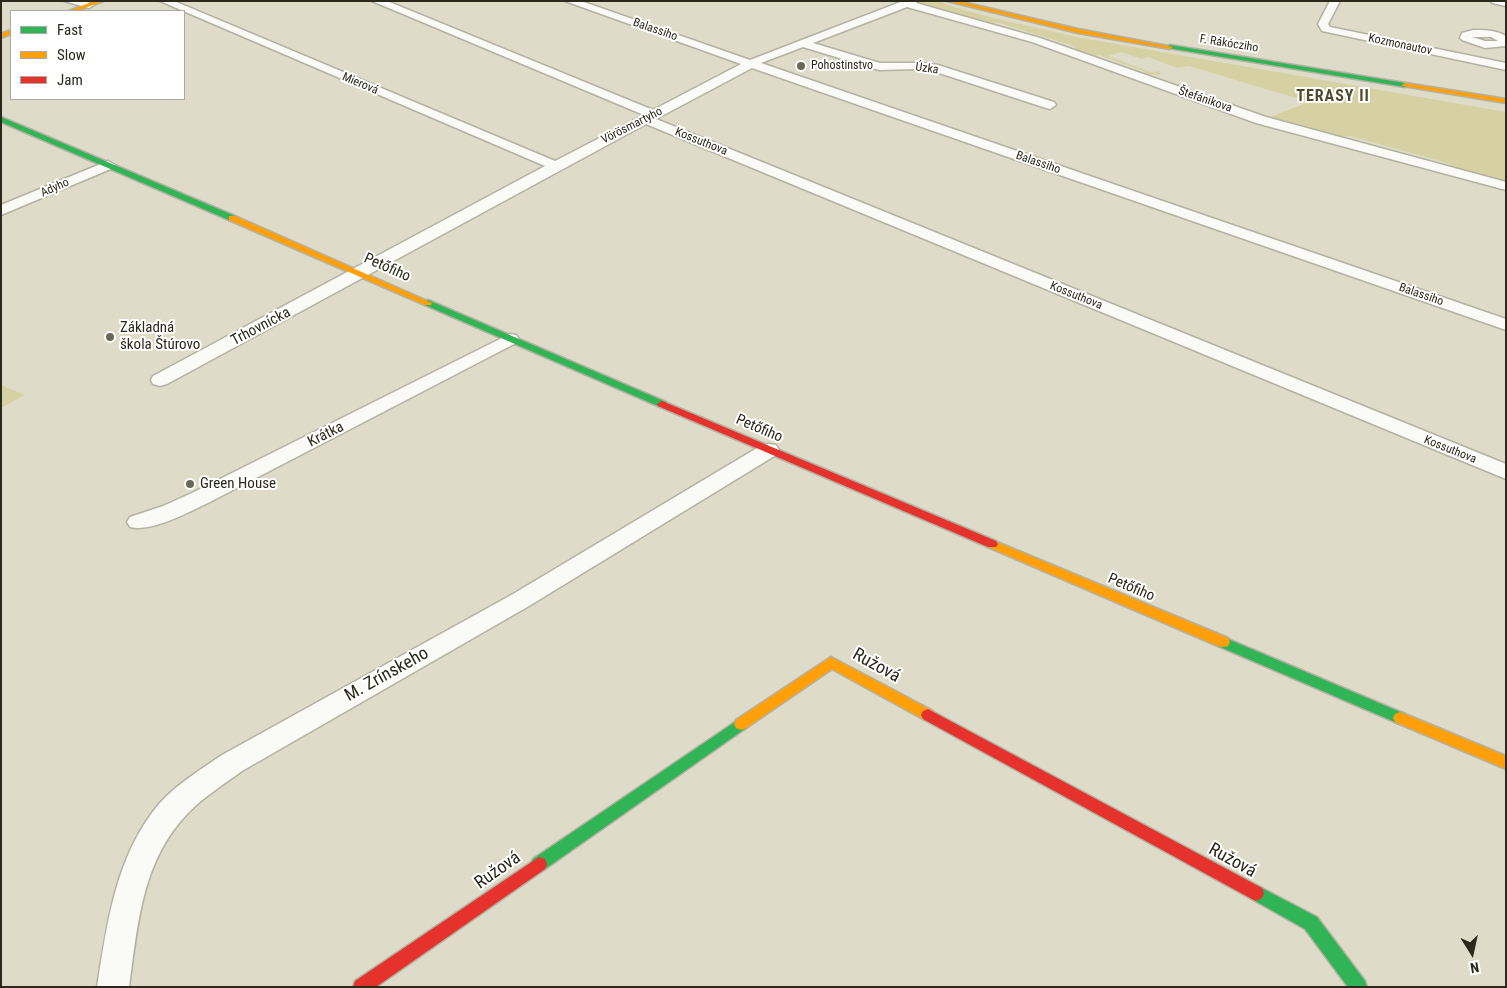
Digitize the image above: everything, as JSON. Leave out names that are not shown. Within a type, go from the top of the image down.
[{"type":"street","points":[[69,1],[95,3]]},
{"type":"street","name":"Mierová","points":[[164,1],[556,166]]},
{"type":"street","name":"Kossuthova","points":[[377,1],[651,117],[1506,472]]},
{"type":"street","name":"Balassiho","points":[[570,1],[1506,325]]},
{"type":"street","name":"F. Rákócziho","points":[[950,1],[1085,33],[1506,102]]},
{"type":"street","name":"Kozmonautov","points":[[1334,1],[1323,24],[1326,29],[1506,67]]},
{"type":"street","points":[[1496,1],[1506,3]]},
{"type":"street","points":[[75,10],[95,3]]},
{"type":"street","name":"Vörösmartyho","points":[[361,273],[556,166],[752,63],[910,3]]},
{"type":"street","name":"Štefánikova","points":[[910,3],[1036,40],[1261,120],[1506,186]]},
{"type":"street","points":[[1469,59],[1479,43]]},
{"type":"street","name":"Úzka","points":[[803,44],[879,67],[919,66],[933,68],[1050,105]]},
{"type":"street","name":"Petőfiho","points":[[1,119],[769,450],[1506,763]]},
{"type":"street","name":"Adyho","points":[[1,211],[108,164]]},
{"type":"street","name":"Trhovnícka","points":[[160,380],[361,273]]},
{"type":"street","name":"Krátka","points":[[138,522],[171,511],[200,498],[510,339]]},
{"type":"street","name":"M. Zrínskeho","points":[[113,987],[127,896],[138,865],[154,835],[190,793],[232,763],[520,600],[769,450]]},
{"type":"street","name":"Ružová","points":[[361,987],[831,662],[1310,924],[1359,987]]},
{"type":"shaded area","points":[[922,1],[939,1],[953,7],[994,18],[1076,37],[1506,112],[1506,183],[1452,170],[1451,164],[1350,136],[1334,137],[1270,117],[1309,102],[1189,66],[1177,68],[1148,57],[1141,59],[1121,52],[1108,56],[1153,73],[1161,72],[1160,75],[1142,74],[1146,72],[1099,55],[1093,57],[1076,51],[1074,46],[999,23],[984,23],[919,5],[918,3]]},
{"type":"shaded area","points":[[1,385],[25,395],[1,408]]},
{"type":"traffic: fast","points":[[1170,47],[1405,85]]},
{"type":"traffic: fast","points":[[1,119],[232,218]]},
{"type":"traffic: fast","points":[[428,303],[662,404]]},
{"type":"traffic: fast","points":[[1223,642],[1400,718]]},
{"type":"traffic: fast","points":[[539,864],[741,724]]},
{"type":"traffic: fast","points":[[1256,893],[1311,923],[1359,987]]},
{"type":"traffic: slow","points":[[75,10],[100,1]]},
{"type":"traffic: slow","points":[[950,1],[1078,31],[1170,47]]},
{"type":"traffic: slow","points":[[1,36],[10,32]]},
{"type":"traffic: slow","points":[[1405,85],[1506,101]]},
{"type":"traffic: slow","points":[[232,218],[428,303]]},
{"type":"traffic: slow","points":[[992,544],[1223,642]]},
{"type":"traffic: slow","points":[[741,724],[831,662],[928,715]]},
{"type":"traffic: slow","points":[[1400,718],[1506,763]]},
{"type":"traffic: jam","points":[[662,404],[992,544]]},
{"type":"traffic: jam","points":[[928,715],[1256,893]]},
{"type":"traffic: jam","points":[[361,987],[539,864]]},
{"type":"place","name":"Pohostinstvo","points":[[801,66]]},
{"type":"place","name":"Základná škola Štúrovo","points":[[110,337]]},
{"type":"place","name":"Green House","points":[[190,484]]},
{"type":"district","name":"TERASY II","points":[[1333,97]]}]
